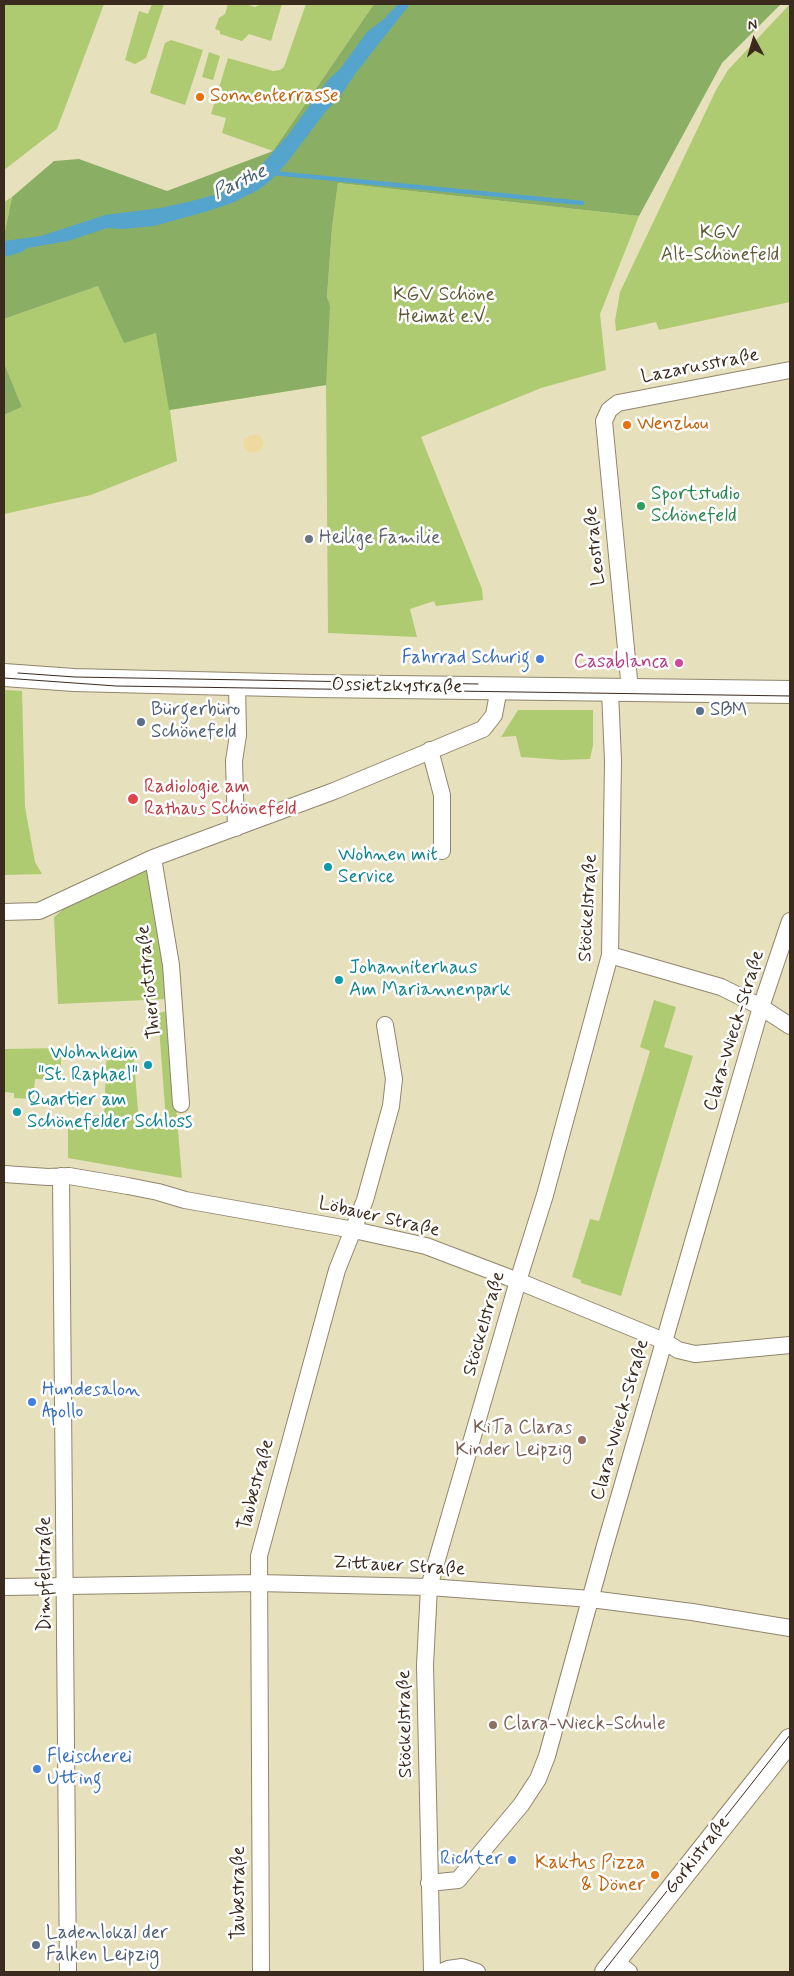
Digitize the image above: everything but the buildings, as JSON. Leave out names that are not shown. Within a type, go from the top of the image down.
[{"type":"main road","name":"Ossietzkystraße","points":[[4,675],[74,680],[237,684],[790,692]]},
{"type":"main road","name":"Gorkistraße","points":[[616,1968],[790,1740]]},
{"type":"street","name":"Lazarusstraße","points":[[618,403],[790,370]]},
{"type":"street","name":"Leostraße","points":[[618,403],[609,410],[604,421],[620,690]]},
{"type":"street","points":[[236,828],[234,761],[238,735],[237,684]]},
{"type":"street","points":[[4,912],[39,911],[153,858],[334,792],[483,729],[494,715],[499,688]]},
{"type":"street","name":"Stöckelstraße","points":[[432,1972],[425,1665],[430,1587],[573,1097],[610,955],[613,761],[620,690]]},
{"type":"street","points":[[430,750],[442,795],[442,851]]},
{"type":"street","name":"Thieriotstraße","points":[[153,858],[171,965],[181,1104]]},
{"type":"street","name":"Clara-Wieck-Straße","points":[[429,1883],[458,1880],[522,1805],[538,1779],[547,1756],[664,1340],[761,1008],[790,921]]},
{"type":"street","points":[[610,955],[721,987],[790,1026]]},
{"type":"street","name":"Taubestraße","points":[[261,1972],[259,1556],[338,1270],[365,1200],[391,1106],[394,1079],[385,1025]]},
{"type":"street","name":"Löbauer Straße","points":[[4,1174],[61,1176],[128,1186],[185,1200],[354,1230],[426,1246],[664,1340],[678,1350],[695,1354],[790,1345]]},
{"type":"street","name":"Dimpfelstraße","points":[[61,1176],[68,1972]]},
{"type":"street","name":"Zittauer Straße","points":[[4,1587],[258,1583],[430,1587],[591,1599],[692,1612],[790,1628]]},
{"type":"street","points":[[440,1972],[462,1967],[477,1972]]},
{"type":"green space","points":[[4,4],[104,4],[57,129],[4,170]]},
{"type":"green space","points":[[152,4],[164,4],[146,58],[135,64],[125,60],[139,11],[148,14]]},
{"type":"green space","points":[[228,4],[246,4],[255,7],[261,4],[282,4],[271,41],[249,34],[242,41],[220,34],[220,31],[215,29],[219,18],[225,14]]},
{"type":"green space","points":[[306,4],[374,4],[273,151],[222,133],[226,118],[211,114],[228,58],[273,71],[280,70],[284,67]]},
{"type":"green space","points":[[374,4],[781,4],[722,63],[639,216],[338,183],[332,228],[327,297],[330,306],[326,385],[169,410],[156,333],[124,343],[98,286],[4,319],[4,236],[12,197],[54,161],[79,159],[167,191],[273,151]]},
{"type":"green space","name":"KGV Alt-Schönefeld","points":[[790,4],[790,302],[659,330],[656,322],[616,331],[615,321],[620,292],[716,90],[728,70]]},
{"type":"green space","points":[[171,40],[203,50],[185,105],[150,93],[165,43]]},
{"type":"green space","points":[[209,52],[220,56],[213,80],[202,77]]},
{"type":"green space","name":"KGV Schöne Heimat e.V.","points":[[338,183],[639,216],[600,314],[606,370],[541,388],[421,437],[482,589],[483,600],[436,606],[434,601],[410,609],[417,637],[328,633],[326,385],[170,410],[177,461],[91,495],[4,514],[4,415],[22,407],[4,363],[4,319],[98,286],[156,333],[329,306],[327,297],[332,228]]},
{"type":"green space","points":[[12,197],[4,236],[4,202]]},
{"type":"green space","points":[[4,363],[22,407],[4,415]]},
{"type":"green space","points":[[4,690],[22,691],[25,807],[35,862],[42,874],[4,875]]},
{"type":"green space","points":[[518,710],[593,710],[593,745],[590,759],[562,760],[521,757],[516,736],[501,737]]},
{"type":"green space","points":[[148,866],[163,942],[167,999],[58,1004],[54,917],[74,900]]},
{"type":"green space","points":[[654,1000],[676,1007],[664,1047],[693,1056],[621,1296],[581,1283],[581,1280],[572,1277],[590,1219],[599,1221],[650,1051],[640,1047]]},
{"type":"green space","points":[[168,1011],[182,1178],[68,1158],[68,1125],[93,1126],[93,1115],[104,1115],[107,1048],[133,1047],[139,1124],[166,1121],[158,1013]]},
{"type":"green space","points":[[61,1048],[61,1080],[35,1079],[33,1099],[14,1098],[14,1093],[4,1092],[4,1049]]},
{"type":"sand","points":[[252,435],[260,435],[264,443],[260,451],[250,453],[244,447],[244,439]]},
{"type":"water","name":"Parthe","points":[[398,4],[410,4],[286,164],[270,181],[258,190],[232,203],[154,226],[122,229],[107,228],[68,241],[27,248],[22,252],[4,257],[4,241],[41,236],[105,215],[160,208],[188,202],[218,194],[243,181],[257,170],[288,135],[329,79],[340,69],[367,32],[384,19]]},
{"type":"waterway","name":"Parthe","points":[[273,173],[582,203]]},
{"type":"tram line","points":[[18,673],[75,677],[478,684]]},
{"type":"tram line","points":[[4,678],[116,686],[790,696]]},
{"type":"tram line","points":[[603,1972],[790,1735]]},
{"type":"place","name":"Sonnenterrasse","points":[[200,97]]},
{"type":"place","name":"Wenzhou","points":[[627,425]]},
{"type":"place","name":"Sportstudio Schönefeld","points":[[641,506]]},
{"type":"place","name":"Heilige Familie","points":[[309,539]]},
{"type":"place","name":"Fahrrad Schurig","points":[[540,659]]},
{"type":"place","name":"Casablanca","points":[[679,663]]},
{"type":"place","name":"SBM","points":[[700,711]]},
{"type":"place","name":"Bürgerbüro Schönefeld","points":[[141,722]]},
{"type":"place","name":"Radiologie am Rathaus Schönefeld","points":[[133,799]]},
{"type":"place","name":"Wohnen mit Service","points":[[328,867]]},
{"type":"place","name":"Johanniterhaus Am Mariannenpark","points":[[339,980]]},
{"type":"place","name":"Wohnheim \"St. Raphael\"","points":[[148,1065]]},
{"type":"place","name":"Quartier am Schönefelder Schloss","points":[[17,1112]]},
{"type":"place","name":"Hundesalon Apollo","points":[[32,1402]]},
{"type":"place","name":"KiTa Claras Kinder Leipzig","points":[[582,1440]]},
{"type":"place","name":"Clara-Wieck-Schule","points":[[493,1725]]},
{"type":"place","name":"Fleischerei Utting","points":[[37,1769]]},
{"type":"place","name":"Richter","points":[[512,1860]]},
{"type":"place","name":"Kaktus Pizza & Döner","points":[[655,1875]]},
{"type":"place","name":"Ladenlokal der Falken Leipzig","points":[[36,1945]]}]
